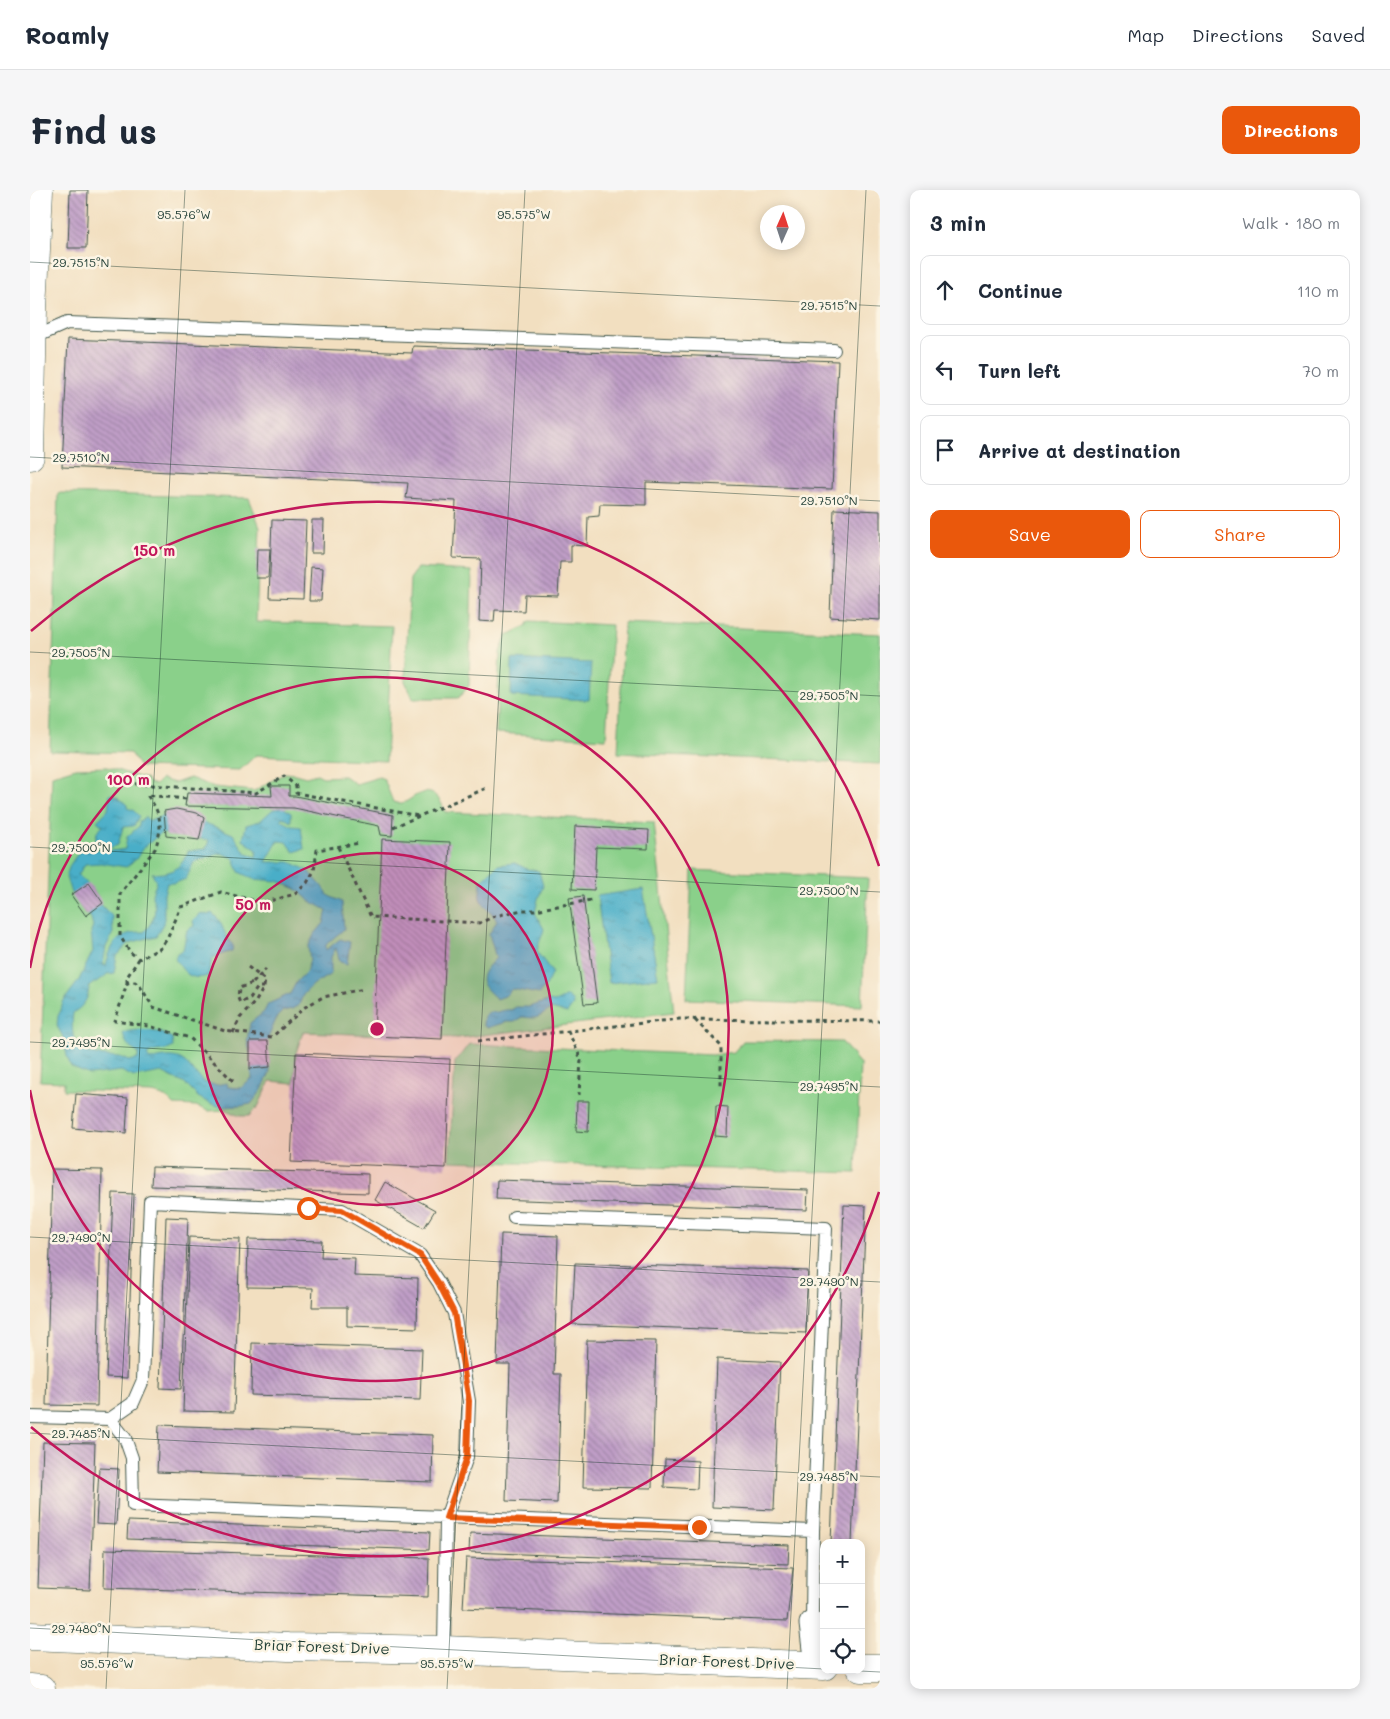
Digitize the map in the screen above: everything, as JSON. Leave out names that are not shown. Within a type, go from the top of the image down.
[{"type":"main road","points":[[30,456],[32,309],[39,190]]},
{"type":"main road","name":"Briar Forest Drive","points":[[30,1636],[288,1647],[444,1650],[820,1666]]},
{"type":"main road","points":[[865,1668],[880,1668]]},
{"type":"main road","points":[[30,1688],[42,1689]]},
{"type":"street","points":[[812,1624],[820,1661]]},
{"type":"lane","points":[[33,338],[67,323],[834,350]]},
{"type":"lane","points":[[30,1417],[110,1419],[133,1402],[143,1380],[150,1201],[342,1210],[420,1255],[439,1284],[454,1313],[469,1401],[467,1457],[446,1518],[444,1650]]},
{"type":"lane","points":[[514,1217],[826,1228],[813,1532],[812,1624]]},
{"type":"lane","points":[[110,1419],[125,1438],[132,1458],[133,1505],[813,1532]]},
{"type":"path","points":[[110,782],[256,793],[284,776],[296,786],[296,794],[420,816]]},
{"type":"path","points":[[393,827],[487,788]]},
{"type":"path","points":[[139,959],[130,952],[120,936],[120,894],[155,849],[158,840],[161,827],[158,814],[147,796],[186,800]]},
{"type":"path","points":[[232,1081],[190,1038],[149,1026],[115,1021],[127,983],[127,977],[139,959],[161,948],[181,907],[221,892],[263,903],[295,894],[307,884],[314,871],[317,850],[360,843]]},
{"type":"path","points":[[338,847],[371,917],[480,923],[495,916],[522,910],[536,910],[592,900]]},
{"type":"path","points":[[233,1033],[240,1018],[256,1002],[264,987],[265,980],[248,967]]},
{"type":"path","points":[[264,987],[258,987],[250,998],[240,1003],[238,998],[239,988],[253,983],[266,969]]},
{"type":"path","points":[[127,983],[136,982],[153,1007],[224,1031],[272,1037],[305,1007],[323,997],[364,990]]},
{"type":"path","points":[[478,1041],[680,1019],[880,1022]]},
{"type":"path","points":[[695,1020],[721,1046],[721,1087]]},
{"type":"path","points":[[568,1031],[581,1059],[579,1095]]},
{"type":"green space","points":[[58,493],[249,498],[260,527],[256,622],[392,626],[386,761],[256,755],[240,770],[140,767],[130,753],[50,751]]},
{"type":"green space","points":[[418,568],[472,571],[469,686],[458,698],[413,698],[405,681],[410,579]]},
{"type":"green space","points":[[529,621],[612,625],[606,739],[496,733],[500,652],[506,636],[526,626]]},
{"type":"green space","points":[[624,623],[880,634],[880,764],[618,753]]},
{"type":"green space","points":[[107,767],[146,779],[149,783],[155,785],[161,779],[175,783],[190,778],[214,787],[254,791],[285,773],[306,777],[317,774],[323,777],[344,776],[356,784],[379,777],[384,779],[393,802],[401,803],[419,794],[429,793],[439,799],[445,812],[654,822],[674,1012],[458,1038],[303,1032],[296,1053],[294,1083],[270,1081],[258,1107],[249,1116],[239,1116],[226,1110],[208,1111],[196,1106],[174,1105],[164,1097],[152,1093],[64,1090],[64,1082],[40,1081],[52,775],[76,768]]},
{"type":"green space","points":[[692,870],[868,878],[862,1006],[686,999]]},
{"type":"green space","points":[[743,1041],[842,1042],[860,1064],[856,1173],[449,1161],[455,1062],[469,1044],[713,1055],[734,1052]]},
{"type":"water","points":[[512,659],[591,663],[589,700],[511,696]]},
{"type":"water","points":[[110,794],[118,797],[127,805],[127,808],[133,810],[139,816],[134,826],[123,827],[118,845],[106,848],[95,843],[97,832],[103,826],[97,821],[108,810]]},
{"type":"water","points":[[283,807],[291,813],[291,822],[282,817],[281,820],[292,826],[301,827],[304,849],[294,852],[287,842],[278,841],[266,862],[290,862],[307,870],[329,896],[342,902],[344,929],[326,945],[326,950],[340,939],[350,942],[347,964],[340,962],[336,948],[331,957],[331,974],[311,986],[303,995],[299,1005],[283,1011],[277,1017],[266,1043],[270,1072],[262,1090],[251,1104],[223,1107],[211,1104],[198,1097],[185,1084],[162,1072],[134,1077],[121,1071],[89,1075],[71,1067],[63,1037],[57,1026],[58,1016],[63,1002],[79,980],[93,951],[91,931],[93,926],[91,918],[71,893],[66,877],[70,865],[78,853],[85,848],[105,851],[125,849],[127,837],[139,826],[139,822],[145,817],[150,821],[175,811],[233,834],[245,852],[256,857],[257,850],[243,840],[246,825],[260,821],[272,810]],"holes":[[[161,833],[209,840],[206,849],[188,851],[182,862],[174,870],[164,873],[152,873],[156,884],[152,896],[155,911],[151,923],[144,932],[129,934],[118,940],[111,950],[106,965],[103,965],[106,947],[113,933],[112,916],[102,906],[90,886],[78,875],[85,864],[101,863],[126,867],[137,858],[142,849]],[[221,853],[234,858],[239,872],[253,879],[278,881],[296,889],[310,901],[327,910],[324,923],[314,935],[308,947],[310,960],[306,972],[297,981],[290,994],[268,1004],[264,1012],[250,1023],[247,1040],[251,1057],[252,1079],[241,1088],[228,1087],[227,1083],[215,1085],[203,1082],[181,1059],[164,1057],[150,1060],[147,1055],[150,1053],[173,1047],[172,1038],[155,1032],[128,1031],[123,1033],[128,1045],[138,1053],[138,1059],[129,1061],[121,1057],[96,1055],[82,1050],[74,1039],[73,1013],[84,1003],[89,987],[107,974],[114,973],[117,956],[129,943],[156,936],[164,922],[164,895],[167,883],[175,883],[186,879],[194,862]]]},
{"type":"water","points":[[515,863],[527,869],[539,871],[543,886],[535,913],[544,929],[537,952],[552,972],[546,986],[539,994],[512,989],[505,996],[497,999],[486,988],[482,979],[483,974],[496,958],[489,934],[497,921],[480,898],[481,881],[498,865]]},
{"type":"water","points":[[643,889],[658,978],[609,983],[597,896]]},
{"type":"water","points":[[201,913],[208,915],[212,913],[216,917],[233,945],[232,951],[212,959],[208,976],[192,977],[185,972],[175,959],[177,953],[183,950],[187,930],[194,926],[193,921]]},
{"type":"water","points":[[567,996],[572,1000],[573,1005],[567,1013],[551,1009],[535,1018],[522,1017],[515,1022],[506,1022],[487,1028],[483,1025],[484,1016],[489,1012],[511,1010],[516,1007],[529,1007],[548,1001],[555,1002]]},
{"type":"building","points":[[70,190],[88,190],[86,248],[68,248]]},
{"type":"building","points":[[68,339],[412,353],[413,346],[838,361],[832,489],[646,482],[646,505],[600,504],[599,516],[588,517],[587,546],[571,545],[571,562],[560,562],[558,596],[525,595],[524,611],[495,610],[494,622],[479,621],[481,559],[453,558],[456,501],[406,498],[408,483],[62,467]]},
{"type":"building","points":[[834,509],[880,511],[880,620],[830,617]]},
{"type":"building","points":[[272,520],[306,521],[303,599],[269,598]]},
{"type":"building","points":[[312,520],[324,520],[323,553],[311,553]]},
{"type":"building","points":[[257,549],[270,549],[268,578],[256,578]]},
{"type":"building","points":[[311,567],[323,568],[321,601],[309,601]]},
{"type":"building","points":[[271,786],[289,786],[289,796],[393,815],[392,836],[381,835],[379,826],[294,808],[185,806],[187,793],[272,796]]},
{"type":"building","points":[[176,809],[197,813],[204,818],[199,840],[166,836],[164,811]]},
{"type":"building","points":[[575,826],[649,830],[648,849],[596,847],[594,890],[572,889]]},
{"type":"building","points":[[382,839],[450,842],[442,1039],[374,1036]]},
{"type":"building","points":[[89,883],[103,903],[86,916],[71,895]]},
{"type":"building","points":[[583,896],[597,1003],[584,1004],[569,898]]},
{"type":"building","points":[[250,1041],[268,1041],[270,1067],[250,1069]]},
{"type":"building","points":[[296,1053],[450,1059],[446,1168],[291,1162]]},
{"type":"building","points":[[76,1094],[128,1098],[126,1133],[73,1128]]},
{"type":"building","points":[[577,1101],[589,1101],[588,1132],[576,1131]]},
{"type":"building","points":[[716,1106],[728,1107],[727,1137],[715,1136]]},
{"type":"building","points":[[152,1167],[368,1174],[368,1193],[151,1186]]},
{"type":"building","points":[[52,1169],[102,1170],[97,1406],[46,1405]]},
{"type":"building","points":[[497,1180],[808,1190],[807,1210],[496,1199]]},
{"type":"building","points":[[385,1182],[435,1210],[424,1228],[375,1200]]},
{"type":"building","points":[[113,1193],[134,1194],[127,1378],[106,1377]]},
{"type":"building","points":[[844,1205],[866,1206],[852,1539],[831,1539]]},
{"type":"building","points":[[166,1217],[188,1218],[181,1389],[160,1388]]},
{"type":"building","points":[[501,1234],[558,1236],[554,1374],[561,1374],[557,1503],[506,1501],[510,1364],[497,1364]]},
{"type":"building","points":[[189,1237],[240,1239],[234,1412],[183,1411]]},
{"type":"building","points":[[248,1239],[322,1241],[321,1257],[355,1258],[354,1276],[418,1278],[417,1328],[347,1326],[347,1307],[312,1307],[313,1288],[247,1287]]},
{"type":"building","points":[[575,1263],[808,1271],[806,1333],[572,1324]]},
{"type":"building","points":[[587,1340],[656,1341],[652,1488],[583,1487]]},
{"type":"building","points":[[252,1343],[422,1349],[420,1400],[251,1395]]},
{"type":"building","points":[[717,1359],[780,1362],[774,1510],[712,1507]]},
{"type":"building","points":[[159,1425],[433,1435],[432,1482],[157,1472]]},
{"type":"building","points":[[43,1442],[95,1443],[90,1590],[38,1588]]},
{"type":"building","points":[[665,1459],[698,1461],[697,1489],[664,1487]]},
{"type":"building","points":[[99,1468],[119,1469],[116,1525],[96,1524]]},
{"type":"building","points":[[128,1521],[430,1532],[429,1550],[127,1539]]},
{"type":"building","points":[[470,1533],[789,1545],[788,1564],[469,1552]]},
{"type":"building","points":[[105,1549],[429,1558],[428,1597],[104,1588]]},
{"type":"building","points":[[466,1558],[793,1568],[787,1621],[463,1608]]},
{"type":"route","points":[[308,1208],[342,1210],[420,1255],[439,1284],[454,1313],[469,1401],[467,1457],[446,1518],[699,1527]]}]
